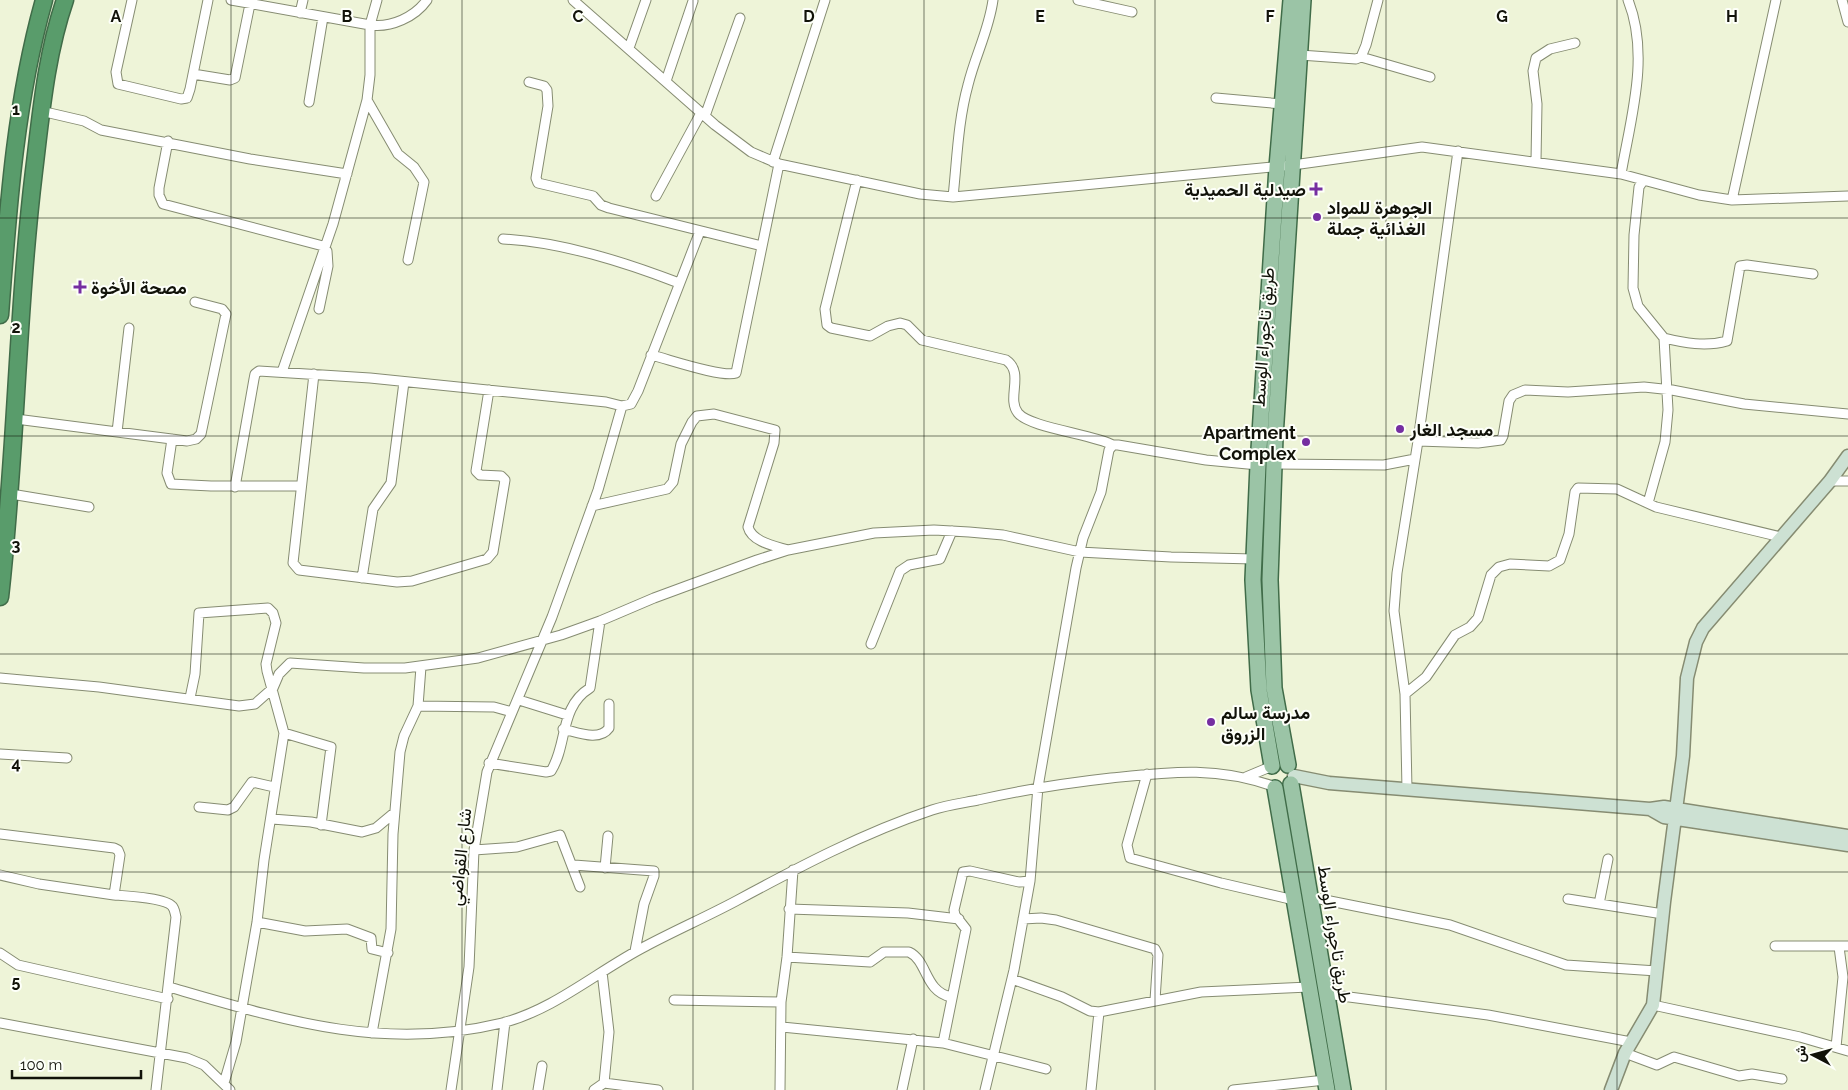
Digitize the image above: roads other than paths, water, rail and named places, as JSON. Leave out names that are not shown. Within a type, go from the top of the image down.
[{"type":"highway","points":[[0,315],[12,160],[30,48],[44,0]]},
{"type":"highway","points":[[0,597],[11,494],[28,231],[40,117],[55,28],[65,0]]},
{"type":"highway","points":[[18,121],[40,117]]},
{"type":"main road","points":[[1290,0],[1277,166],[1258,464],[1253,580],[1259,690],[1271,766],[1268,777],[1274,787],[1326,1085]]},
{"type":"main road","name":"طريق تاجوراء الوسط","points":[[1303,0],[1274,464],[1270,580],[1274,678],[1343,1090]]},
{"type":"main road","points":[[1271,766],[1280,763],[1291,775],[1284,789],[1274,787]]},
{"type":"street","points":[[132,0],[116,72],[118,84],[181,99],[187,98],[208,0]]},
{"type":"street","points":[[231,0],[370,26],[396,22],[419,10],[427,0]]},
{"type":"street","points":[[300,13],[303,0]]},
{"type":"street","points":[[282,372],[323,246],[333,224],[367,100],[370,75],[370,26],[377,0]]},
{"type":"street","points":[[573,0],[703,115],[752,152],[776,163],[920,194],[953,197],[1293,165],[1422,147],[1621,174],[1698,195],[1732,200],[1848,196]]},
{"type":"street","points":[[629,48],[646,0]]},
{"type":"street","points":[[651,355],[707,370],[730,374],[736,373],[762,246],[776,163],[825,0]]},
{"type":"street","points":[[953,197],[962,107],[990,20],[993,0]]},
{"type":"street","points":[[1078,0],[1132,12]]},
{"type":"street","points":[[1361,57],[1378,0]]},
{"type":"street","points":[[1621,174],[1639,58],[1635,18],[1628,0]]},
{"type":"street","points":[[1732,200],[1775,0]]},
{"type":"street","points":[[1842,0],[1848,22]]},
{"type":"street","points":[[666,82],[693,1]]},
{"type":"street","points":[[193,74],[230,80],[235,78],[250,4]]},
{"type":"street","points":[[308,102],[323,18]]},
{"type":"street","points":[[656,196],[703,115],[740,18]]},
{"type":"street","points":[[1536,161],[1537,104],[1532,71],[1536,58],[1550,49],[1574,43]]},
{"type":"street","points":[[1300,55],[1361,57],[1430,76]]},
{"type":"street","points":[[529,82],[544,86],[547,90],[548,98],[536,178],[538,183],[593,196],[601,205],[609,208],[762,246]]},
{"type":"street","points":[[1216,98],[1282,104]]},
{"type":"street","points":[[367,100],[398,154],[414,167],[424,182],[408,260]]},
{"type":"street","points":[[40,117],[84,122],[101,130],[168,141],[250,159],[347,174]]},
{"type":"street","points":[[168,141],[159,188],[159,195],[163,204],[323,246],[328,251],[328,266],[319,309]]},
{"type":"street","points":[[1407,789],[1405,694],[1394,611],[1397,573],[1418,442],[1458,152]]},
{"type":"street","points":[[857,180],[826,309],[827,325],[831,328],[870,336],[888,326],[900,323],[907,325],[922,340],[1006,360],[1011,363],[1014,370],[1016,411],[1020,415],[1044,426],[1098,439],[1113,445],[1206,460],[1258,464]]},
{"type":"street","points":[[1643,181],[1639,187],[1634,235],[1633,288],[1638,306],[1664,338],[1668,410],[1665,442],[1648,503]]},
{"type":"street","points":[[235,486],[255,374],[259,371],[314,374],[489,390],[606,402],[627,406],[634,400],[700,231]]},
{"type":"street","points":[[503,239],[528,240],[602,258],[679,283]]},
{"type":"street","points":[[1664,338],[1686,343],[1716,344],[1727,341],[1736,274],[1740,266],[1747,264],[1812,274]]},
{"type":"street","points":[[16,419],[192,441],[201,434],[226,314],[222,309],[195,302]]},
{"type":"street","points":[[117,432],[129,328]]},
{"type":"street","points":[[314,374],[292,562],[299,570],[397,582],[412,582],[490,557],[493,552],[505,480],[501,476],[480,475],[476,471],[489,390]]},
{"type":"street","points":[[362,578],[373,509],[392,483],[404,382]]},
{"type":"street","points":[[1418,442],[1478,443],[1501,440],[1509,401],[1513,395],[1525,390],[1568,392],[1618,387],[1667,389],[1744,404],[1848,414]]},
{"type":"street","name":"شارع القواضي","points":[[451,1090],[469,966],[474,850],[490,763],[544,639],[592,506],[622,406]]},
{"type":"street","points":[[592,506],[667,489],[673,482],[681,444],[692,422],[697,416],[714,414],[775,430],[774,443],[748,527],[750,533],[759,540],[788,550]]},
{"type":"street","points":[[172,439],[167,473],[171,484],[300,486]]},
{"type":"street","points":[[985,1090],[1012,979],[1030,881],[1038,787],[1080,552],[1101,492],[1109,450],[1113,445]]},
{"type":"street","points":[[1610,1090],[1628,1047],[1653,1005],[1684,756],[1687,678],[1696,642],[1703,628],[1830,481],[1848,456]]},
{"type":"street","points":[[1274,464],[1384,465],[1415,459]]},
{"type":"street","points":[[1830,481],[1848,481]]},
{"type":"street","points":[[1405,694],[1426,678],[1455,635],[1470,627],[1478,618],[1491,575],[1499,567],[1510,564],[1549,566],[1560,560],[1569,534],[1575,492],[1578,488],[1596,486],[1617,489],[1648,503],[1781,537]]},
{"type":"street","points":[[11,494],[89,507]]},
{"type":"street","points":[[871,644],[900,571],[909,565],[940,559],[952,531]]},
{"type":"street","points":[[0,678],[99,686],[239,706],[255,704],[273,688],[279,674],[290,662],[364,668],[421,667],[478,658],[600,621],[699,580],[788,550],[874,533],[952,531],[1003,535],[1080,552],[1254,559]]},
{"type":"street","points":[[190,698],[195,674],[198,615],[202,612],[268,608],[271,610],[275,617],[276,631],[266,664],[284,733],[274,787],[272,819],[264,860],[257,922],[240,1008],[236,1042],[224,1082]]},
{"type":"street","points":[[490,763],[551,771],[568,715],[576,699],[590,688],[600,621]]},
{"type":"street","points":[[372,1033],[388,953],[392,911],[394,813],[401,748],[418,706],[421,667]]},
{"type":"street","points":[[519,700],[568,715]]},
{"type":"street","points":[[563,729],[597,736],[603,734],[609,728],[609,704]]},
{"type":"street","points":[[418,706],[494,707],[512,712]]},
{"type":"street","points":[[284,733],[331,747],[321,825]]},
{"type":"street","points":[[0,754],[66,758]]},
{"type":"street","points":[[1246,777],[1271,766]]},
{"type":"street","points":[[169,988],[295,1023],[372,1033],[461,1031],[505,1022],[540,1010],[635,952],[792,870],[884,828],[935,809],[1038,787],[1147,774],[1202,771],[1246,777],[1274,787]]},
{"type":"street","points":[[1147,774],[1127,846],[1130,858],[1221,883],[1294,900]]},
{"type":"street","points":[[1291,775],[1317,782],[1650,809],[1664,817],[1676,813],[1848,836]]},
{"type":"street","points":[[199,807],[228,810],[234,808],[252,782],[274,787]]},
{"type":"street","points":[[272,819],[367,832],[376,828],[394,813]]},
{"type":"street","points":[[1676,813],[1848,845]]},
{"type":"street","points":[[0,834],[117,849],[120,856],[114,895]]},
{"type":"street","points":[[474,850],[517,847],[559,835],[574,865],[580,887]]},
{"type":"street","points":[[605,868],[608,836]]},
{"type":"street","points":[[1599,904],[1608,858]]},
{"type":"street","points":[[574,865],[652,870],[655,873],[644,904],[635,952]]},
{"type":"street","points":[[780,1090],[781,1002],[787,957],[792,870]]},
{"type":"street","points":[[944,1043],[951,997],[966,939],[966,929],[954,910],[961,879],[966,871],[1020,882],[1030,881]]},
{"type":"street","points":[[0,875],[38,884],[149,899],[172,906],[176,917],[156,1090]]},
{"type":"street","points":[[1310,897],[1450,925],[1566,965],[1657,971]]},
{"type":"street","points":[[1568,899],[1663,914]]},
{"type":"street","points":[[789,909],[899,913],[959,919]]},
{"type":"street","points":[[1023,919],[1041,918],[1056,920],[1155,949],[1158,955],[1155,1000]]},
{"type":"street","points":[[257,922],[305,931],[347,929],[371,938],[372,949],[388,953]]},
{"type":"street","points":[[1775,946],[1844,947],[1836,1047]]},
{"type":"street","points":[[787,957],[870,962],[884,952],[909,952],[918,960],[927,978],[936,989],[944,996],[951,997]]},
{"type":"street","points":[[0,953],[18,965],[168,999]]},
{"type":"street","points":[[602,972],[609,1032],[604,1083]]},
{"type":"street","points":[[1012,979],[1062,997],[1090,1011],[1100,1012],[1201,992],[1309,987]]},
{"type":"street","points":[[1326,994],[1488,1015],[1628,1047],[1657,1065],[1674,1058],[1739,1076],[1752,1074],[1782,1080]]},
{"type":"street","points":[[674,1000],[781,1002]]},
{"type":"street","points":[[1653,1005],[1800,1037],[1848,1051]]},
{"type":"street","points":[[1091,1090],[1100,1012]]},
{"type":"street","points":[[498,1090],[505,1022]]},
{"type":"street","points":[[0,1023],[196,1060],[212,1070],[230,1090]]},
{"type":"street","points":[[782,1027],[944,1043],[1046,1069]]},
{"type":"street","points":[[902,1090],[913,1040]]},
{"type":"street","points":[[538,1090],[542,1066]]},
{"type":"street","points":[[594,1090],[604,1083],[658,1090]]},
{"type":"street","points":[[1233,1090],[1326,1085]]},
{"type":"place","name":"صيدلية الحميدية","points":[[1316,189]]},
{"type":"place","name":"الجوهرة للمواد الغذائية جملة","points":[[1317,217]]},
{"type":"place","name":"مصحة الأخوة","points":[[80,287]]},
{"type":"place","name":"مسجد الغار","points":[[1400,429]]},
{"type":"place","name":"Apartment Complex","points":[[1306,442]]},
{"type":"place","name":"مدرسة سالم الزروق","points":[[1211,722]]}]
